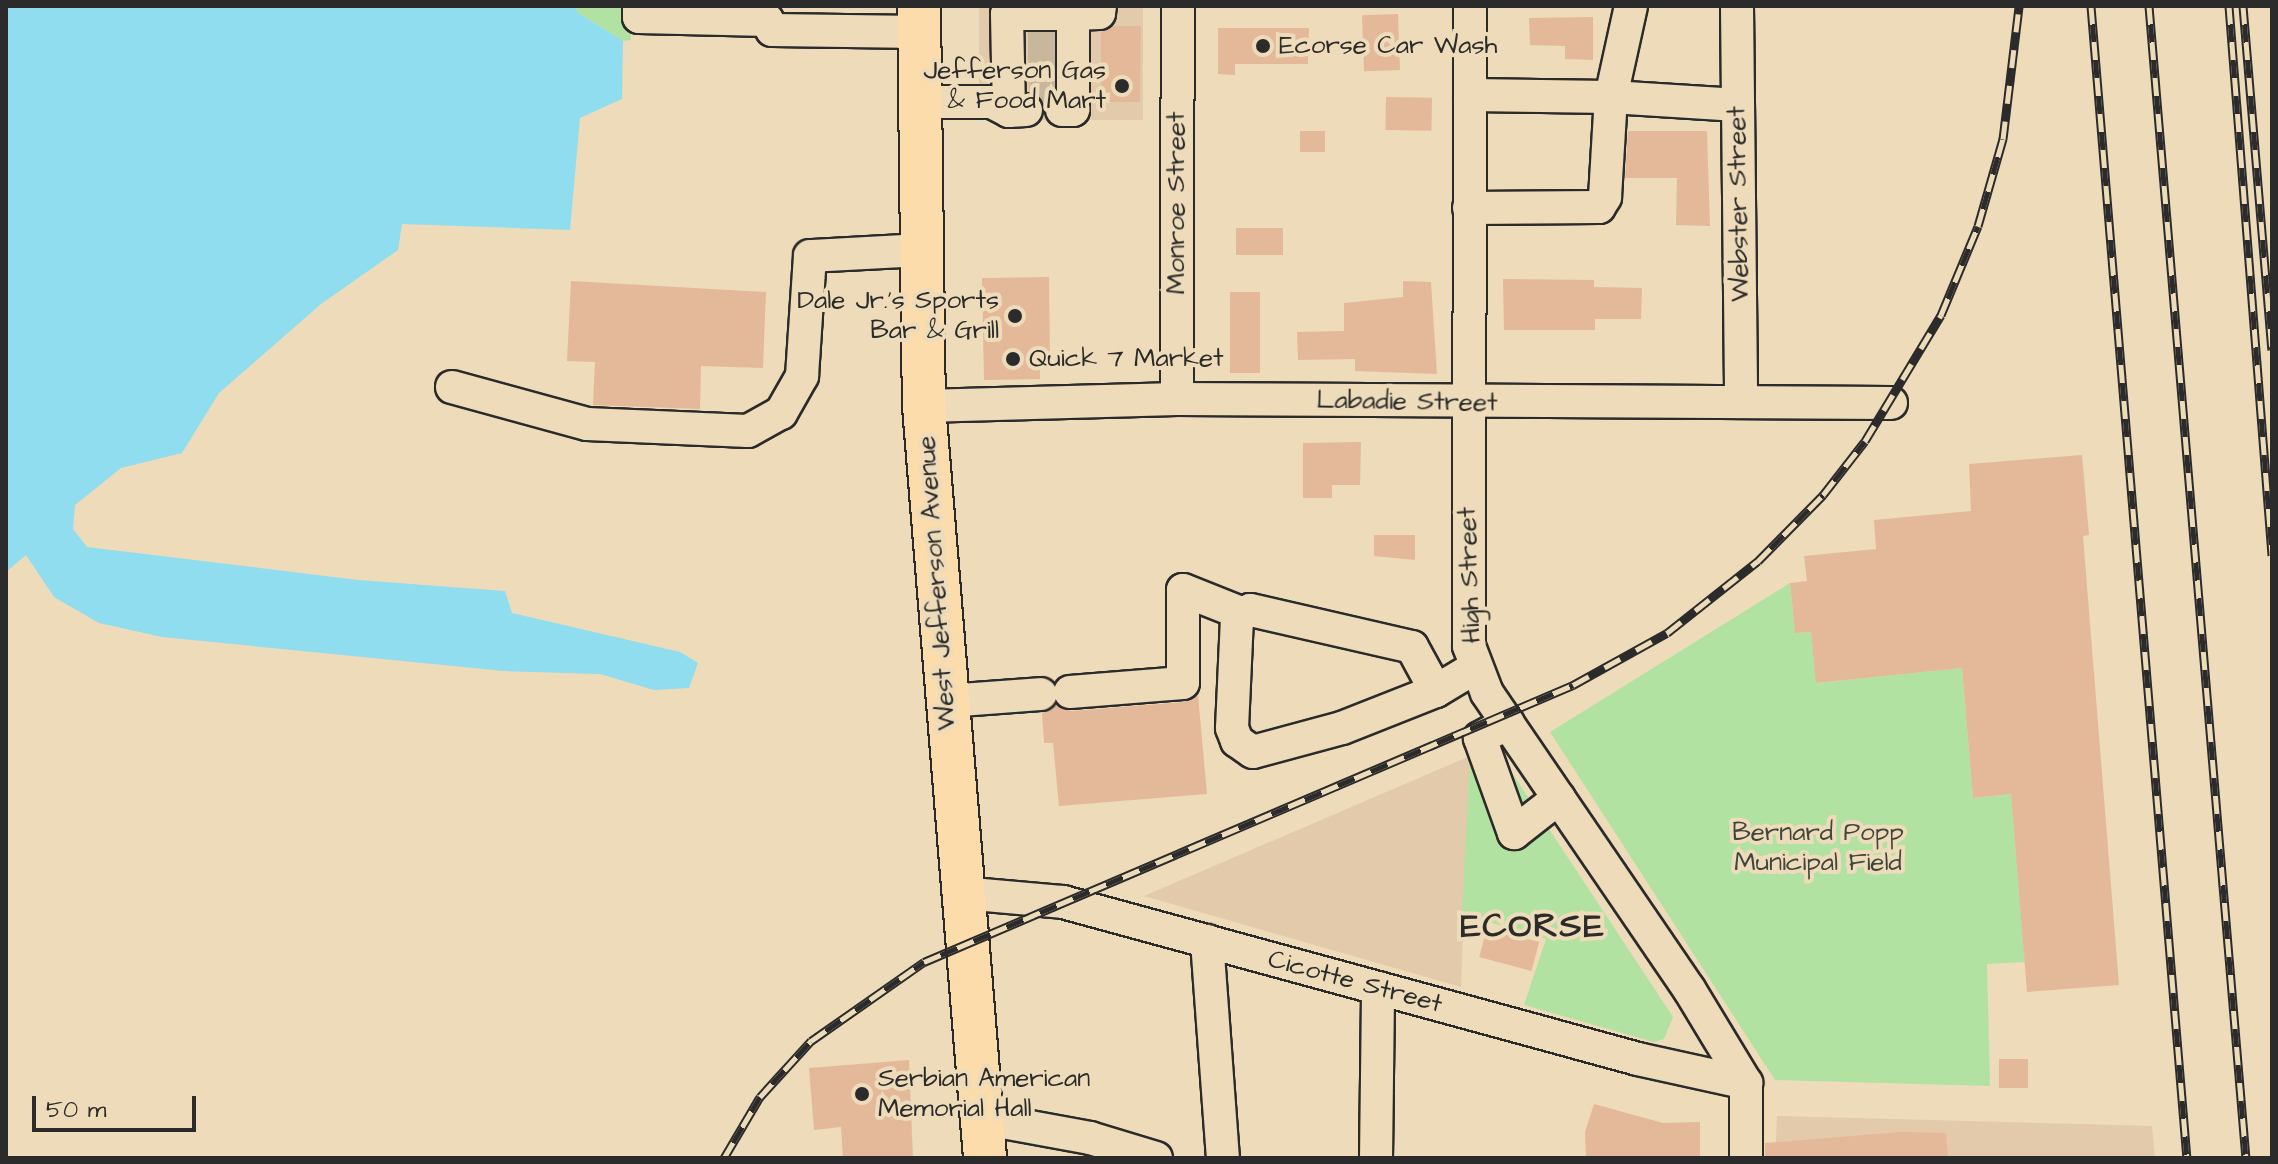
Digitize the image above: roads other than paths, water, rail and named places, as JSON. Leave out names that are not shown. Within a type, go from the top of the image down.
[{"type":"main road","name":"West Jefferson Avenue","points":[[920,19],[924,406],[983,1138]]},
{"type":"street","points":[[639,6],[639,17],[767,13],[772,30],[920,19]]},
{"type":"street","name":"Monroe Street","points":[[1177,399],[1178,6]]},
{"type":"street","name":"High Street","points":[[1470,6],[1468,628],[1476,667],[1508,723],[1746,1083]]},
{"type":"street","points":[[1469,208],[1599,207],[1605,197],[1611,97],[1631,6]]},
{"type":"street","name":"Webster Street","points":[[1737,6],[1741,402]]},
{"type":"street","points":[[919,102],[992,102],[1017,58],[1070,53]]},
{"type":"street","points":[[1470,95],[1611,97],[1738,105]]},
{"type":"street","points":[[452,387],[587,424],[748,431],[781,413],[802,376],[810,256],[920,250]]},
{"type":"street","name":"Labadie Street","points":[[924,406],[1177,399],[1891,403]]},
{"type":"street","points":[[946,701],[1183,683],[1183,590],[1241,613],[1412,647],[1436,691]]},
{"type":"street","points":[[1241,613],[1232,728],[1245,749],[1266,750],[1315,737],[1436,691],[1476,667]]},
{"type":"street","points":[[1508,723],[1480,738],[1514,833],[1559,798]]},
{"type":"street","name":"Cicotte Street","points":[[962,893],[1063,902],[1378,988],[1746,1083]]},
{"type":"street","points":[[1207,941],[1223,1158]]},
{"type":"street","points":[[1376,1158],[1378,988]]},
{"type":"street","points":[[1746,1083],[1746,1158]]},
{"type":"street","points":[[983,1138],[1090,1138],[1156,1158]]},
{"type":"water","points":[[6,6],[576,6],[577,12],[623,41],[622,99],[580,118],[570,230],[402,224],[398,250],[321,304],[219,393],[182,453],[121,468],[75,505],[73,529],[87,547],[358,580],[505,591],[512,613],[680,652],[698,663],[689,688],[654,690],[600,674],[504,671],[162,637],[99,623],[54,597],[26,555],[6,572]]},
{"type":"tunnel","points":[[1028,44],[1061,44]]},
{"type":"tunnel","points":[[1029,67],[1061,66]]},
{"type":"tunnel","points":[[1029,90],[1061,90]]},
{"type":"railway","points":[[724,1158],[760,1097],[811,1041],[924,962],[1573,685],[1667,633],[1758,561],[1823,495],[1865,441],[1941,315],[1978,226],[2003,139],[2019,6]]},
{"type":"railway","points":[[2091,6],[2187,1158]]},
{"type":"railway","points":[[2149,6],[2246,1158]]},
{"type":"railway","points":[[2229,6],[2272,555]]},
{"type":"railway","points":[[2243,6],[2272,350]]},
{"type":"place","name":"Ecorse Car Wash","points":[[1263,46]]},
{"type":"place","name":"Jefferson Gas & Food Mart","points":[[1122,86]]},
{"type":"place","name":"Dale Jr.'s Sports Bar & Grill","points":[[1015,316]]},
{"type":"place","name":"Quick 7 Market","points":[[1013,359]]},
{"type":"place","name":"Serbian American Memorial Hall","points":[[862,1094]]},
{"type":"district","name":"ECORSE","points":[[1533,927]]},
{"type":"park label","name":"Bernard Popp Municipal Field","points":[[1818,848]]}]
